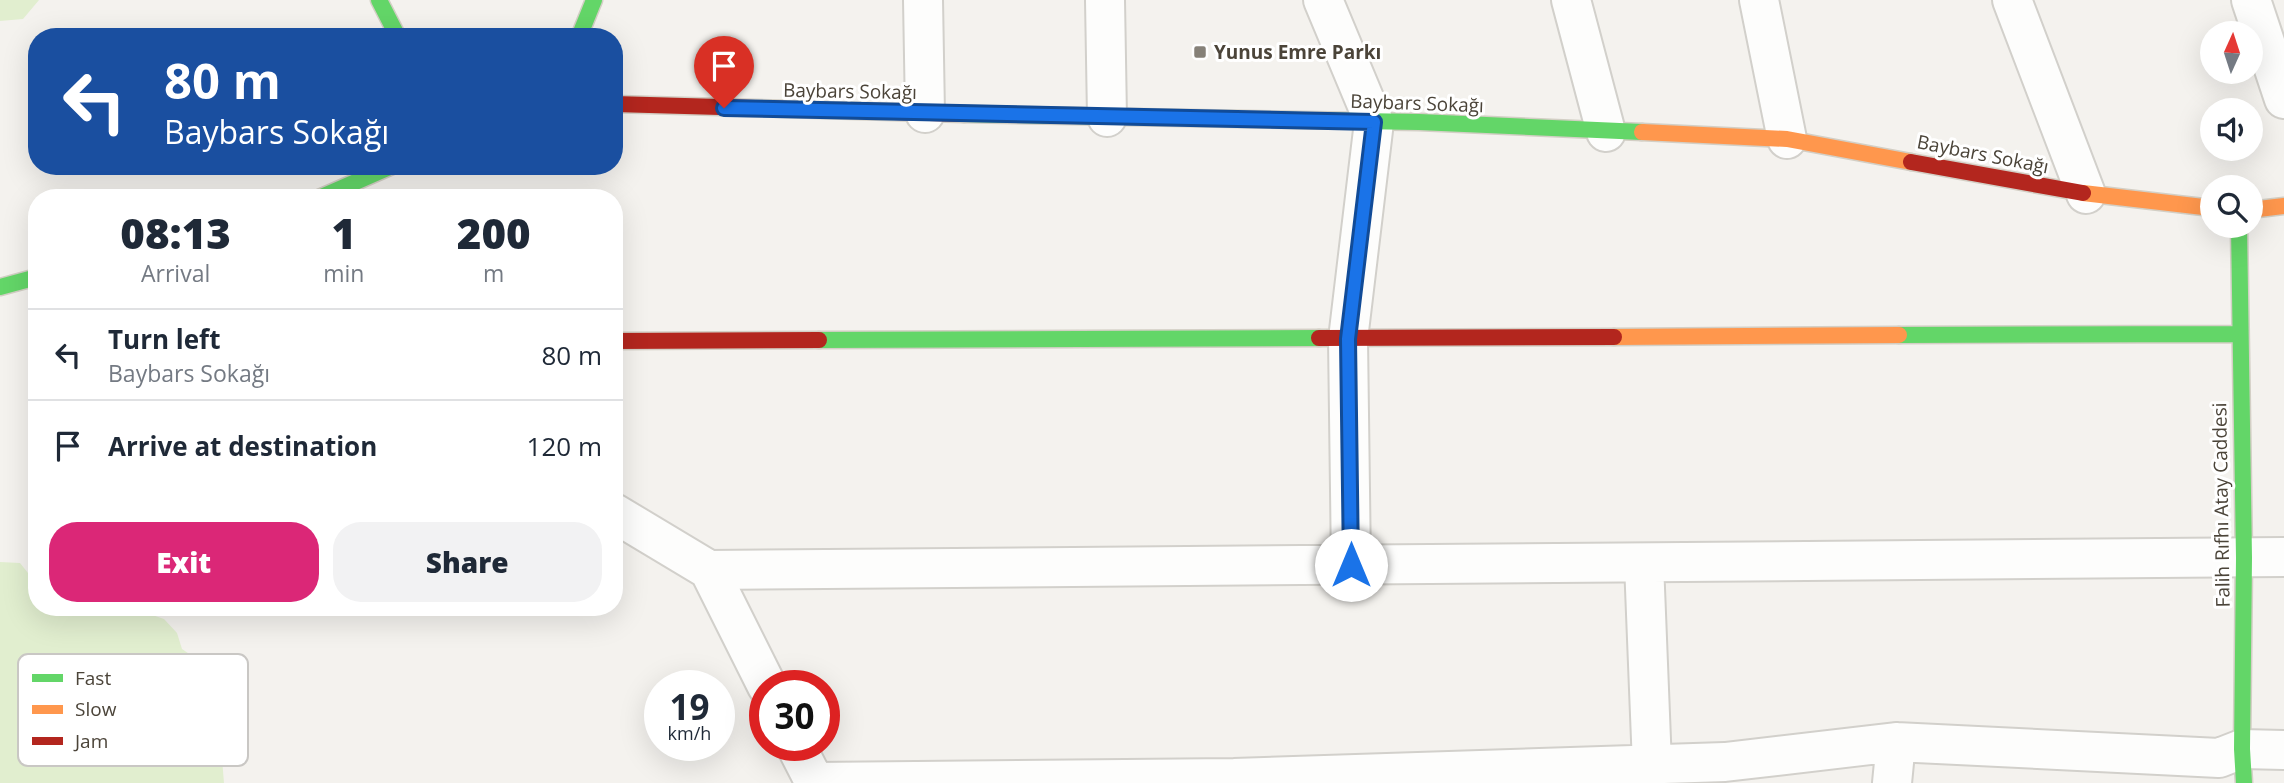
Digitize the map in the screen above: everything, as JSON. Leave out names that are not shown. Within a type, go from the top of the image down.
[{"type":"street","points":[[379,0],[393,28]]},
{"type":"street","points":[[583,28],[594,0]]},
{"type":"street","points":[[923,0],[925,113]]},
{"type":"street","points":[[1105,0],[1107,117]]},
{"type":"street","points":[[1323,0],[1374,122],[1348,339],[1351,565]]},
{"type":"street","points":[[1571,0],[1606,132]]},
{"type":"street","points":[[1759,0],[1787,139]]},
{"type":"street","points":[[2012,0],[2086,194]]},
{"type":"street","points":[[2251,0],[2284,99]]},
{"type":"street","name":"Baybars Sokağı","points":[[623,104],[1374,122],[1787,139],[2086,194],[2200,207]]},
{"type":"street","points":[[340,189],[371,175]]},
{"type":"street","points":[[2263,208],[2284,206]]},
{"type":"street","name":"Falih Rıfhı Atay Caddesi","points":[[2239,238],[2244,558],[2243,766]]},
{"type":"street","points":[[0,287],[28,279]]},
{"type":"street","points":[[623,341],[2240,334]]},
{"type":"street","points":[[623,518],[709,569],[2284,557]]},
{"type":"street","points":[[1644,563],[1651,765]]},
{"type":"street","points":[[709,569],[759,670]]},
{"type":"street","points":[[1892,783],[1896,742]]},
{"type":"street","points":[[804,761],[814,782],[1234,778],[1651,765],[1723,773],[1896,742],[2219,758],[2243,766],[2284,750]]},
{"type":"green space","points":[[0,0],[39,0],[23,19],[0,21]]},
{"type":"green space","points":[[0,562],[20,563],[28,573],[28,616],[155,616],[164,619],[177,633],[182,649],[189,654],[18,654],[18,766],[223,766],[224,783],[0,783]]},
{"type":"traffic: fast","points":[[379,0],[393,28]]},
{"type":"traffic: fast","points":[[583,28],[594,0]]},
{"type":"traffic: fast","points":[[964,114],[1419,122],[1642,132]]},
{"type":"traffic: fast","points":[[340,189],[371,175]]},
{"type":"traffic: fast","points":[[2239,238],[2244,783]]},
{"type":"traffic: fast","points":[[0,287],[28,279]]},
{"type":"traffic: fast","points":[[1899,335],[2240,334]]},
{"type":"traffic: fast","points":[[819,340],[1319,338]]},
{"type":"traffic: slow","points":[[1642,132],[1787,139],[1911,162]]},
{"type":"traffic: slow","points":[[2083,193],[2200,207]]},
{"type":"traffic: slow","points":[[2263,208],[2284,206]]},
{"type":"traffic: slow","points":[[1614,337],[1899,335]]},
{"type":"traffic: jam","points":[[623,104],[964,114]]},
{"type":"traffic: jam","points":[[1911,162],[2083,193]]},
{"type":"traffic: jam","points":[[1319,338],[1614,337]]},
{"type":"traffic: jam","points":[[623,341],[819,340]]},
{"type":"place","name":"Yunus Emre Parkı","points":[[1200,52]]},
{"type":"route","points":[[724,108],[1374,122],[1348,339],[1351,565]]}]
